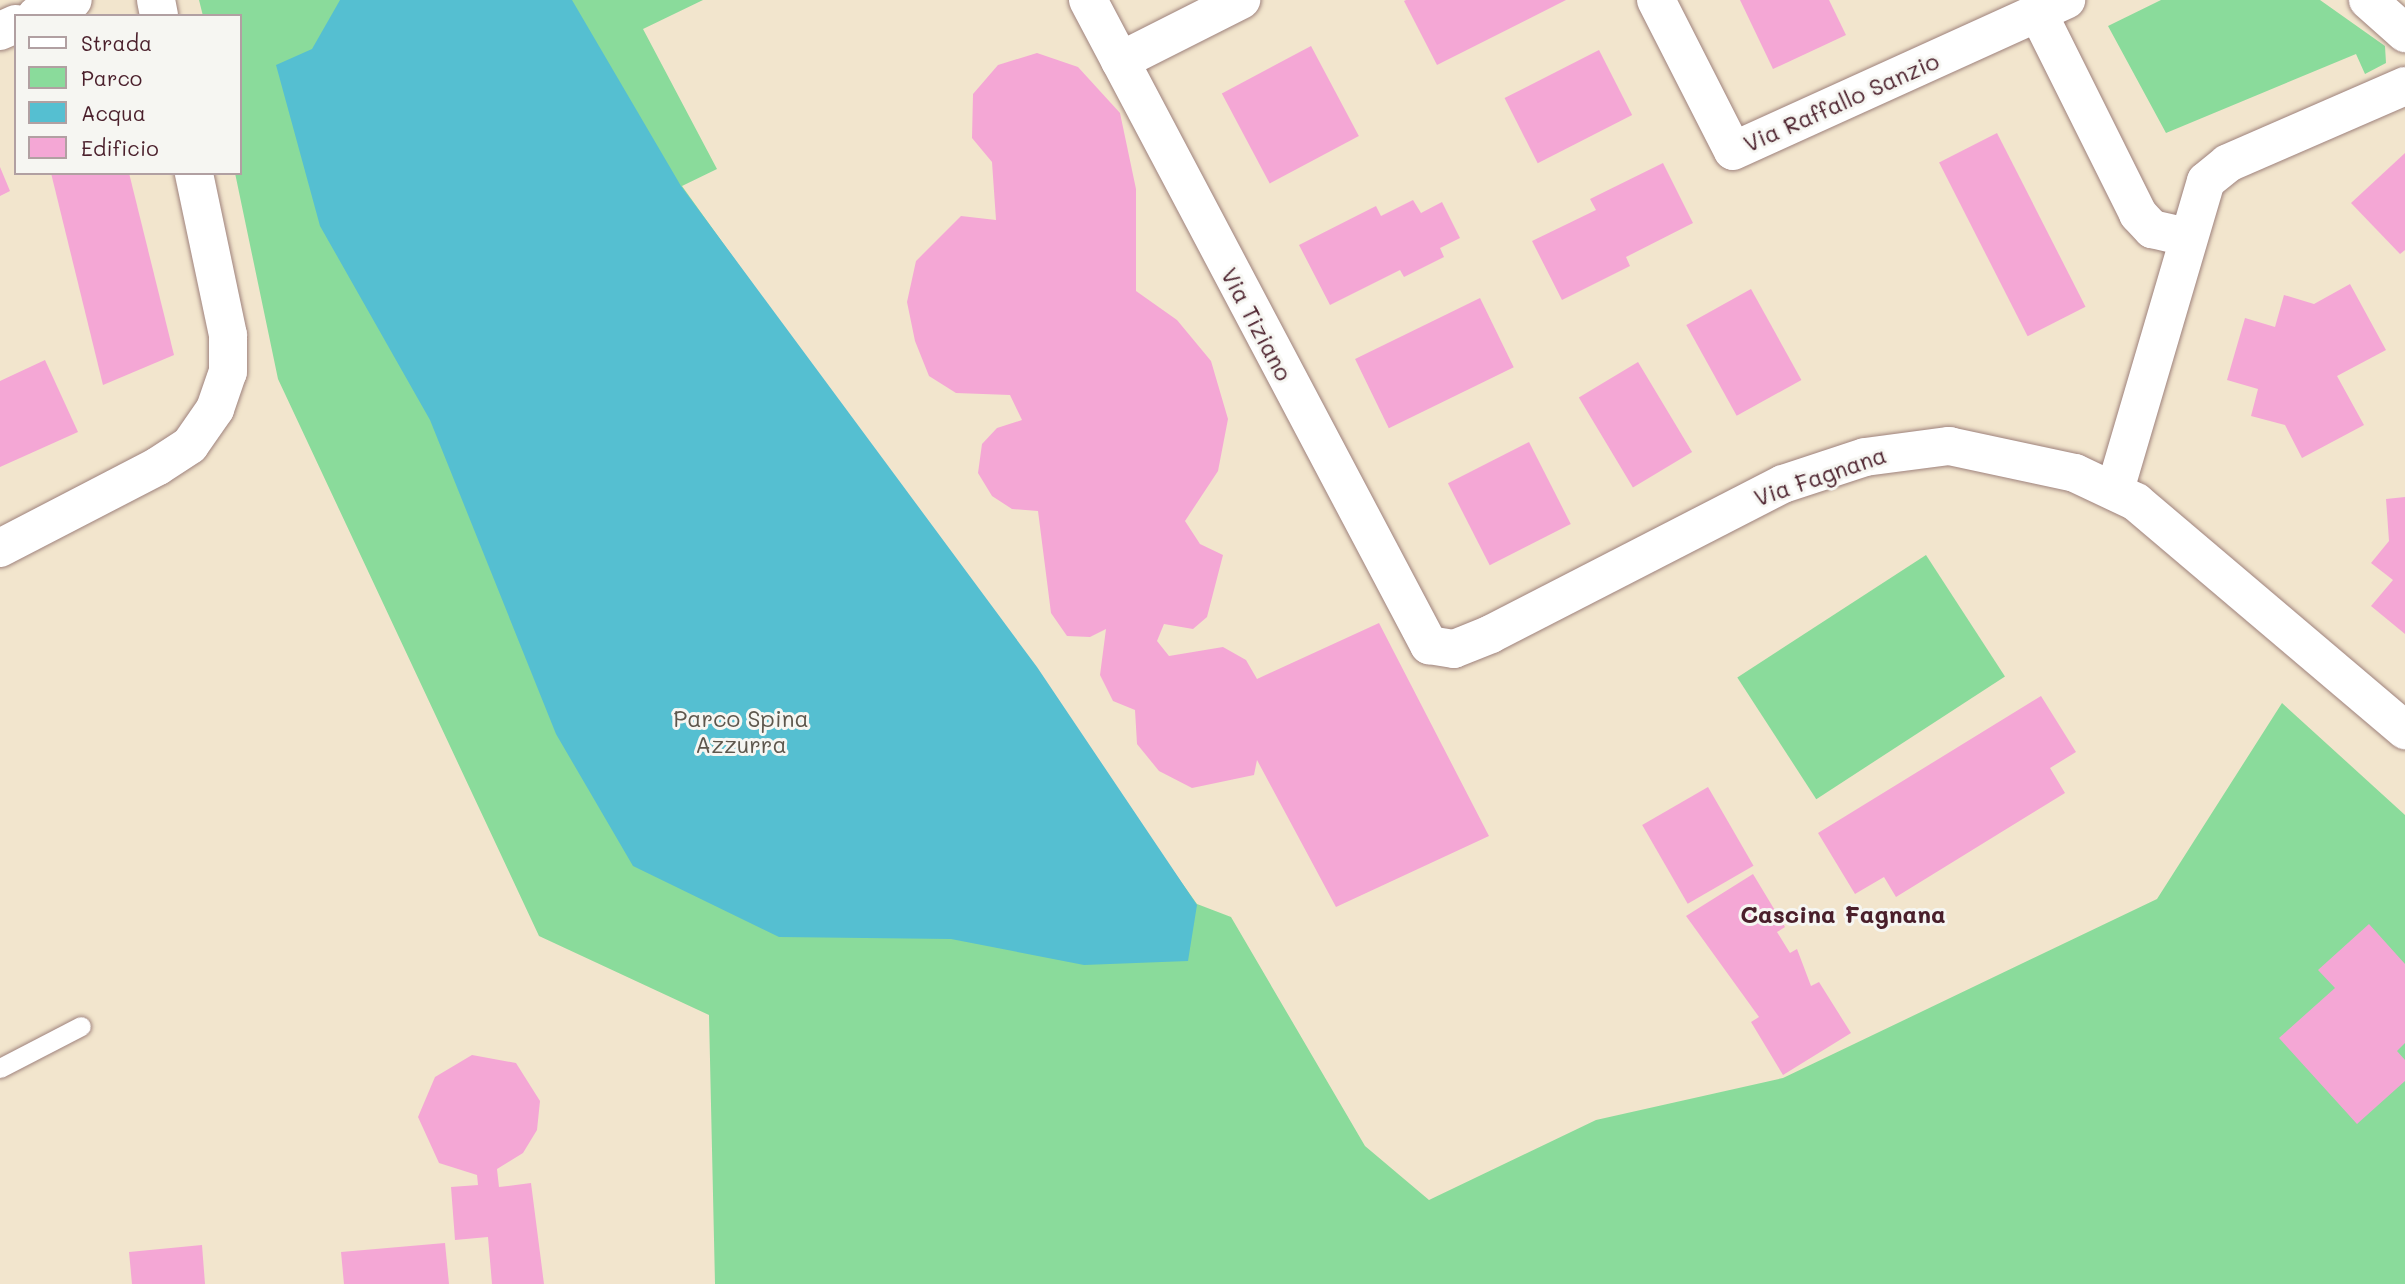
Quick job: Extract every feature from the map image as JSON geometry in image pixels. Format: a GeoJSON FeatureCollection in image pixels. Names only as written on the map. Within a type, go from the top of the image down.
{"type":"FeatureCollection","features":[{"type":"Feature","properties":{"kind":"street"},"geometry":{"type":"LineString","coordinates":[[41,14],[73,0]]}},
{"type":"Feature","properties":{"kind":"street","name":"Via Tiziano"},"geometry":{"type":"LineString","coordinates":[[1088,0],[1429,645]]}},
{"type":"Feature","properties":{"kind":"street"},"geometry":{"type":"LineString","coordinates":[[1120,61],[1241,0]]}},
{"type":"Feature","properties":{"kind":"street","name":"Via Raffallo Sanzio"},"geometry":{"type":"LineString","coordinates":[[1656,0],[1733,151],[2052,6]]}},
{"type":"Feature","properties":{"kind":"street"},"geometry":{"type":"LineString","coordinates":[[2368,0],[2405,33]]}},
{"type":"Feature","properties":{"kind":"street"},"geometry":{"type":"LineString","coordinates":[[2052,6],[2138,214],[2152,229],[2186,237]]}},
{"type":"Feature","properties":{"kind":"street"},"geometry":{"type":"LineString","coordinates":[[2115,490],[2186,237],[2207,181],[2228,163],[2405,86]]}},
{"type":"Feature","properties":{"kind":"street"},"geometry":{"type":"LineString","coordinates":[[0,548],[158,466],[190,445],[215,408],[228,372],[228,335],[194,175]]}},
{"type":"Feature","properties":{"kind":"street","name":"Via Fagnana"},"geometry":{"type":"LineString","coordinates":[[1429,645],[1454,649],[1491,634],[1733,507],[1865,457],[1959,447],[2023,458],[2115,490],[2159,518],[2405,730]]}},
{"type":"Feature","properties":{"kind":"lane"},"geometry":{"type":"LineString","coordinates":[[0,1068],[80,1026]]}},
{"type":"Feature","properties":{"kind":"green space","name":"Parco Spina Azzurra"},"geometry":{"type":"Polygon","coordinates":[[[199,0],[703,0],[643,29],[717,169],[682,186],[1197,904],[1231,917],[1365,1146],[1429,1200],[1596,1120],[1783,1078],[2157,899],[2282,703],[2405,815],[2405,1284],[715,1284],[709,1015],[539,936],[278,379],[235,175],[242,175],[242,14],[202,14],[199,0]]]}},
{"type":"Feature","properties":{"kind":"green space"},"geometry":{"type":"Polygon","coordinates":[[[2161,0],[2320,0],[2385,46],[2386,63],[2365,74],[2356,54],[2166,133],[2108,26],[2161,0]]]}},
{"type":"Feature","properties":{"kind":"green space"},"geometry":{"type":"Polygon","coordinates":[[[1926,555],[2005,677],[1816,799],[1737,678],[1926,555]]]}},
{"type":"Feature","properties":{"kind":"water"},"geometry":{"type":"Polygon","coordinates":[[[340,0],[572,0],[681,186],[1037,667],[1197,905],[1188,961],[1084,965],[951,939],[779,937],[633,866],[556,734],[430,420],[320,226],[276,65],[312,49],[340,0]]]}},
{"type":"Feature","properties":{"kind":"building"},"geometry":{"type":"Polygon","coordinates":[[[1406,0],[1566,0],[1437,65],[1404,1],[1406,0]]]}},
{"type":"Feature","properties":{"kind":"building"},"geometry":{"type":"Polygon","coordinates":[[[1740,0],[1829,0],[1846,35],[1773,69],[1740,0]]]}},
{"type":"Feature","properties":{"kind":"building"},"geometry":{"type":"Polygon","coordinates":[[[1311,46],[1359,136],[1270,183],[1222,93],[1311,46]]]}},
{"type":"Feature","properties":{"kind":"building"},"geometry":{"type":"Polygon","coordinates":[[[1599,50],[1632,115],[1538,163],[1505,98],[1599,50]]]}},
{"type":"Feature","properties":{"kind":"building"},"geometry":{"type":"Polygon","coordinates":[[[1037,53],[1078,67],[1120,113],[1136,189],[1136,291],[1177,320],[1211,361],[1228,419],[1218,471],[1185,521],[1200,544],[1223,555],[1207,617],[1193,629],[1164,624],[1157,641],[1169,656],[1223,647],[1246,660],[1257,679],[1379,623],[1489,836],[1336,907],[1257,760],[1254,775],[1192,788],[1159,771],[1137,744],[1135,710],[1113,701],[1100,675],[1106,629],[1090,637],[1067,636],[1051,613],[1038,511],[1012,509],[992,496],[978,473],[982,444],[997,428],[1022,420],[1010,395],[956,393],[929,376],[915,341],[907,302],[916,261],[961,216],[996,220],[992,162],[972,138],[973,94],[998,65],[1037,53]]]}},
{"type":"Feature","properties":{"kind":"building"},"geometry":{"type":"Polygon","coordinates":[[[1997,133],[2086,307],[2028,336],[1939,163],[1997,133]]]}},
{"type":"Feature","properties":{"kind":"building"},"geometry":{"type":"Polygon","coordinates":[[[2405,153],[2405,250],[2400,254],[2351,203],[2405,153]]]}},
{"type":"Feature","properties":{"kind":"building"},"geometry":{"type":"Polygon","coordinates":[[[1663,163],[1693,223],[1626,257],[1630,266],[1562,300],[1532,241],[1596,210],[1590,199],[1663,163]]]}},
{"type":"Feature","properties":{"kind":"building"},"geometry":{"type":"Polygon","coordinates":[[[0,167],[10,191],[0,196],[0,167]]]}},
{"type":"Feature","properties":{"kind":"building"},"geometry":{"type":"Polygon","coordinates":[[[51,175],[129,175],[174,355],[103,385],[51,175]]]}},
{"type":"Feature","properties":{"kind":"building"},"geometry":{"type":"Polygon","coordinates":[[[1413,200],[1421,213],[1442,202],[1460,238],[1440,248],[1444,257],[1404,277],[1400,270],[1330,305],[1299,245],[1376,206],[1381,216],[1413,200]]]}},
{"type":"Feature","properties":{"kind":"building"},"geometry":{"type":"Polygon","coordinates":[[[2350,284],[2386,350],[2337,376],[2364,425],[2302,458],[2285,425],[2251,416],[2258,389],[2227,380],[2245,318],[2275,327],[2284,295],[2314,304],[2350,284]]]}},
{"type":"Feature","properties":{"kind":"building"},"geometry":{"type":"Polygon","coordinates":[[[1751,289],[1801,380],[1737,416],[1686,325],[1751,289]]]}},
{"type":"Feature","properties":{"kind":"building"},"geometry":{"type":"Polygon","coordinates":[[[1480,298],[1514,367],[1389,428],[1355,359],[1480,298]]]}},
{"type":"Feature","properties":{"kind":"building"},"geometry":{"type":"Polygon","coordinates":[[[45,360],[78,432],[0,467],[0,381],[45,360]]]}},
{"type":"Feature","properties":{"kind":"building"},"geometry":{"type":"Polygon","coordinates":[[[1638,362],[1692,452],[1633,488],[1579,398],[1638,362]]]}},
{"type":"Feature","properties":{"kind":"building"},"geometry":{"type":"Polygon","coordinates":[[[1529,442],[1571,524],[1490,565],[1448,483],[1529,442]]]}},
{"type":"Feature","properties":{"kind":"building"},"geometry":{"type":"Polygon","coordinates":[[[2405,497],[2405,634],[2371,606],[2393,580],[2371,563],[2389,541],[2386,499],[2405,497]]]}},
{"type":"Feature","properties":{"kind":"building"},"geometry":{"type":"Polygon","coordinates":[[[2041,696],[2076,752],[2050,768],[2065,793],[1896,897],[1884,877],[1855,894],[1818,833],[2041,696]]]}},
{"type":"Feature","properties":{"kind":"building"},"geometry":{"type":"Polygon","coordinates":[[[1708,787],[1754,866],[1688,904],[1642,825],[1708,787]]]}},
{"type":"Feature","properties":{"kind":"building"},"geometry":{"type":"Polygon","coordinates":[[[1753,874],[1785,927],[1777,932],[1790,953],[1797,949],[1811,986],[1819,982],[1851,1033],[1783,1075],[1751,1022],[1759,1017],[1686,916],[1753,874]]]}},
{"type":"Feature","properties":{"kind":"building"},"geometry":{"type":"Polygon","coordinates":[[[2369,924],[2405,964],[2405,1043],[2397,1051],[2405,1060],[2405,1081],[2357,1124],[2279,1038],[2335,988],[2318,970],[2369,924]]]}},
{"type":"Feature","properties":{"kind":"building"},"geometry":{"type":"Polygon","coordinates":[[[472,1055],[516,1063],[540,1101],[537,1130],[523,1153],[497,1169],[499,1187],[531,1183],[544,1284],[492,1284],[488,1237],[455,1240],[451,1187],[478,1185],[477,1175],[439,1163],[418,1117],[435,1077],[472,1055]]]}},
{"type":"Feature","properties":{"kind":"building"},"geometry":{"type":"Polygon","coordinates":[[[445,1243],[449,1284],[344,1284],[341,1252],[445,1243]]]}},
{"type":"Feature","properties":{"kind":"building"},"geometry":{"type":"Polygon","coordinates":[[[202,1245],[205,1284],[132,1284],[129,1252],[202,1245]]]}},
{"type":"Feature","properties":{"kind":"district","name":"Cascina Fagnana"},"geometry":{"type":"Point","coordinates":[1843,914]}}]}
